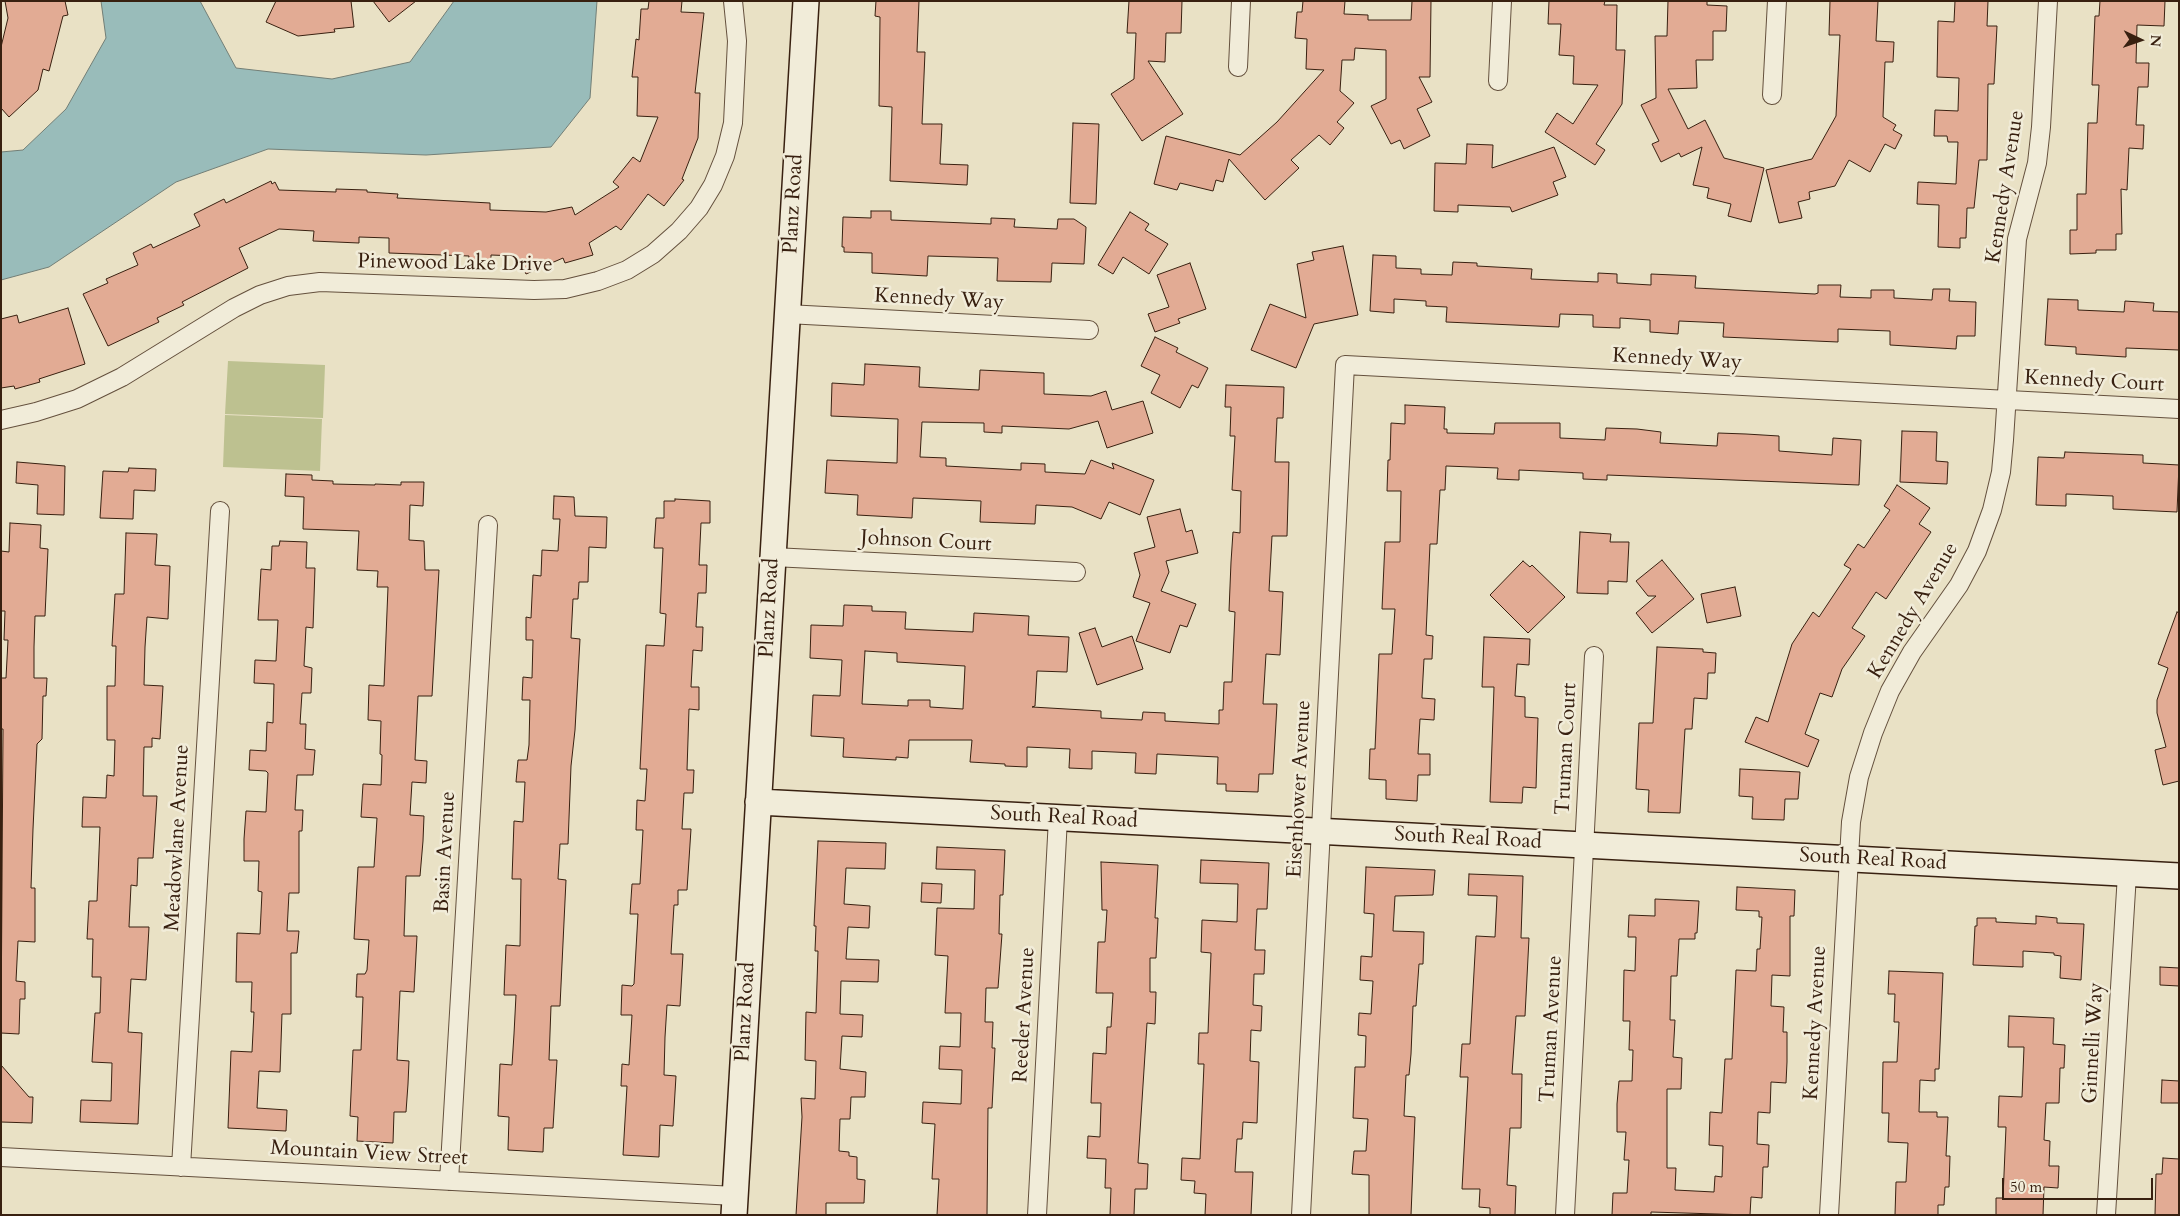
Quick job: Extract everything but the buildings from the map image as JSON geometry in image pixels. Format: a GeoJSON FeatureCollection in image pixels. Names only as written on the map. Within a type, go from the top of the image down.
{"type":"FeatureCollection","features":[{"type":"Feature","properties":{"kind":"street","name":"Pinewood Lake Drive"},"geometry":{"type":"LineString","coordinates":[[1,420],[36,412],[77,399],[122,377],[234,308],[260,295],[288,286],[320,282],[534,290],[565,289],[590,283],[626,270],[653,254],[679,232],[708,192],[725,156],[733,123],[737,40],[733,1]]}},
{"type":"Feature","properties":{"kind":"street","name":"Planz Road"},"geometry":{"type":"LineString","coordinates":[[734,1205],[806,1]]}},
{"type":"Feature","properties":{"kind":"street"},"geometry":{"type":"LineString","coordinates":[[1238,67],[1241,1]]}},
{"type":"Feature","properties":{"kind":"street"},"geometry":{"type":"LineString","coordinates":[[1498,81],[1502,1]]}},
{"type":"Feature","properties":{"kind":"street"},"geometry":{"type":"LineString","coordinates":[[1772,95],[1776,1]]}},
{"type":"Feature","properties":{"kind":"street","name":"Kennedy Avenue"},"geometry":{"type":"LineString","coordinates":[[1829,1215],[1850,822],[1859,777],[1873,733],[1890,691],[1912,652],[1959,585],[1977,551],[1992,510],[2001,472],[2017,239],[2037,163],[2041,127],[2048,1]]}},
{"type":"Feature","properties":{"kind":"street","name":"Kennedy Way"},"geometry":{"type":"LineString","coordinates":[[787,314],[1089,330]]}},
{"type":"Feature","properties":{"kind":"street","name":"Kennedy Way"},"geometry":{"type":"LineString","coordinates":[[1345,365],[2007,400]]}},
{"type":"Feature","properties":{"kind":"street","name":"Eisenhower Avenue"},"geometry":{"type":"LineString","coordinates":[[1301,1215],[1345,365]]}},
{"type":"Feature","properties":{"kind":"street","name":"Kennedy Court"},"geometry":{"type":"LineString","coordinates":[[2007,400],[2179,409]]}},
{"type":"Feature","properties":{"kind":"street","name":"Meadowlane Avenue"},"geometry":{"type":"LineString","coordinates":[[181,1167],[220,511]]}},
{"type":"Feature","properties":{"kind":"street","name":"Basin Avenue"},"geometry":{"type":"LineString","coordinates":[[449,1181],[488,525]]}},
{"type":"Feature","properties":{"kind":"street","name":"Johnson Court"},"geometry":{"type":"LineString","coordinates":[[773,556],[1076,572]]}},
{"type":"Feature","properties":{"kind":"street","name":"Truman Court"},"geometry":{"type":"LineString","coordinates":[[1584,845],[1594,656]]}},
{"type":"Feature","properties":{"kind":"street","name":"South Real Road"},"geometry":{"type":"LineString","coordinates":[[758,802],[2179,876]]}},
{"type":"Feature","properties":{"kind":"street","name":"Reeder Avenue"},"geometry":{"type":"LineString","coordinates":[[1037,1215],[1058,818]]}},
{"type":"Feature","properties":{"kind":"street","name":"Truman Avenue"},"geometry":{"type":"LineString","coordinates":[[1565,1215],[1584,845]]}},
{"type":"Feature","properties":{"kind":"street","name":"Ginnelli Way"},"geometry":{"type":"LineString","coordinates":[[2106,1215],[2127,874]]}},
{"type":"Feature","properties":{"kind":"street","name":"Mountain View Street"},"geometry":{"type":"LineString","coordinates":[[1,1157],[449,1181],[734,1205]]}},
{"type":"Feature","properties":{"kind":"green space"},"geometry":{"type":"Polygon","coordinates":[[[228,361],[325,365],[323,418],[225,414],[228,361]]]}},
{"type":"Feature","properties":{"kind":"green space"},"geometry":{"type":"Polygon","coordinates":[[[225,415],[322,419],[320,471],[223,467],[225,415]]]}},
{"type":"Feature","properties":{"kind":"water"},"geometry":{"type":"Polygon","coordinates":[[[101,1],[200,1],[236,68],[332,79],[410,62],[454,1],[597,1],[590,98],[551,147],[426,155],[268,149],[176,182],[49,267],[1,280],[1,152],[23,150],[66,109],[106,38],[101,1]]]}}]}
